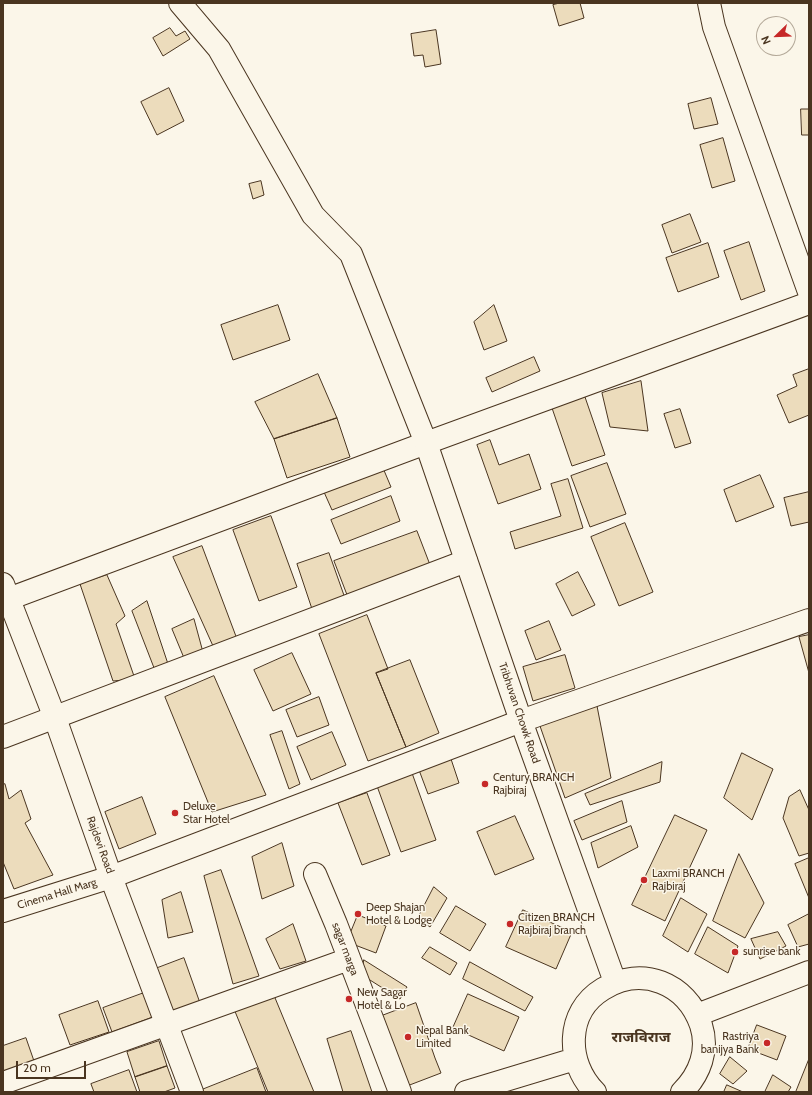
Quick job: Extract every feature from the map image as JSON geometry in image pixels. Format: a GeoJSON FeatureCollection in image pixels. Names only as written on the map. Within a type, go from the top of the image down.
{"type":"FeatureCollection","features":[{"type":"Feature","properties":{"kind":"street","name":"Tribhuvan Chowk Road"},"geometry":{"type":"LineString","coordinates":[[180,3],[219,48],[313,215],[350,254],[426,443],[521,721],[615,982]]}},
{"type":"Feature","properties":{"kind":"street"},"geometry":{"type":"LineString","coordinates":[[709,3],[714,27],[809,292]]}},
{"type":"Feature","properties":{"kind":"street"},"geometry":{"type":"LineString","coordinates":[[5,594],[426,443],[809,303]]}},
{"type":"Feature","properties":{"kind":"street"},"geometry":{"type":"LineString","coordinates":[[3,737],[466,561]]}},
{"type":"Feature","properties":{"kind":"street","name":"Rajdevi Road"},"geometry":{"type":"LineString","coordinates":[[5,594],[54,718],[111,877],[192,1092]]}},
{"type":"Feature","properties":{"kind":"street","name":"Cinema Hall Marg"},"geometry":{"type":"LineString","coordinates":[[3,911],[111,877],[521,721],[809,620]]}},
{"type":"Feature","properties":{"kind":"street","name":"sagar marga"},"geometry":{"type":"LineString","coordinates":[[315,874],[400,1092]]}},
{"type":"Feature","properties":{"kind":"street"},"geometry":{"type":"LineString","coordinates":[[3,1083],[349,959]]}},
{"type":"Feature","properties":{"kind":"street"},"geometry":{"type":"LineString","coordinates":[[697,1015],[809,972]]}},
{"type":"Feature","properties":{"kind":"street"},"geometry":{"type":"LineString","coordinates":[[595,1092],[582,1076],[575,1059],[573,1043],[575,1028],[581,1013],[590,1000],[615,982],[631,978],[647,979],[662,983],[676,990],[688,1001],[697,1015],[703,1032],[704,1050],[700,1067],[691,1083],[682,1092]]}},
{"type":"Feature","properties":{"kind":"street"},"geometry":{"type":"LineString","coordinates":[[466,1092],[575,1059]]}},
{"type":"Feature","properties":{"kind":"building"},"geometry":{"type":"Polygon","coordinates":[[[560,3],[580,3],[584,18],[559,26],[553,5],[560,3]]]}},
{"type":"Feature","properties":{"kind":"building"},"geometry":{"type":"Polygon","coordinates":[[[170,28],[176,36],[185,31],[190,39],[163,56],[153,38],[170,28]]]}},
{"type":"Feature","properties":{"kind":"building"},"geometry":{"type":"Polygon","coordinates":[[[436,30],[441,64],[425,67],[423,55],[414,56],[411,34],[436,30]]]}},
{"type":"Feature","properties":{"kind":"building"},"geometry":{"type":"Polygon","coordinates":[[[169,88],[184,121],[157,135],[141,102],[169,88]]]}},
{"type":"Feature","properties":{"kind":"building"},"geometry":{"type":"Polygon","coordinates":[[[711,98],[718,124],[694,129],[688,104],[711,98]]]}},
{"type":"Feature","properties":{"kind":"building"},"geometry":{"type":"Polygon","coordinates":[[[801,109],[809,109],[809,135],[802,135],[801,109]]]}},
{"type":"Feature","properties":{"kind":"building"},"geometry":{"type":"Polygon","coordinates":[[[723,138],[735,181],[712,188],[700,145],[723,138]]]}},
{"type":"Feature","properties":{"kind":"building"},"geometry":{"type":"Polygon","coordinates":[[[261,181],[264,195],[253,199],[249,184],[261,181]]]}},
{"type":"Feature","properties":{"kind":"building"},"geometry":{"type":"Polygon","coordinates":[[[690,214],[701,242],[672,253],[662,225],[690,214]]]}},
{"type":"Feature","properties":{"kind":"building"},"geometry":{"type":"Polygon","coordinates":[[[749,242],[765,291],[741,300],[724,251],[749,242]]]}},
{"type":"Feature","properties":{"kind":"building"},"geometry":{"type":"Polygon","coordinates":[[[708,243],[719,277],[678,292],[666,258],[708,243]]]}},
{"type":"Feature","properties":{"kind":"building"},"geometry":{"type":"Polygon","coordinates":[[[278,305],[290,340],[233,360],[221,325],[278,305]]]}},
{"type":"Feature","properties":{"kind":"building"},"geometry":{"type":"Polygon","coordinates":[[[494,305],[507,341],[484,350],[474,322],[494,305]]]}},
{"type":"Feature","properties":{"kind":"building"},"geometry":{"type":"Polygon","coordinates":[[[534,357],[540,371],[492,392],[486,378],[534,357]]]}},
{"type":"Feature","properties":{"kind":"building"},"geometry":{"type":"Polygon","coordinates":[[[809,369],[809,415],[789,423],[777,395],[797,386],[793,375],[809,369]]]}},
{"type":"Feature","properties":{"kind":"building"},"geometry":{"type":"Polygon","coordinates":[[[318,374],[337,418],[274,439],[255,402],[318,374]]]}},
{"type":"Feature","properties":{"kind":"building"},"geometry":{"type":"Polygon","coordinates":[[[641,381],[648,431],[610,427],[602,393],[641,381]]]}},
{"type":"Feature","properties":{"kind":"building"},"geometry":{"type":"Polygon","coordinates":[[[585,397],[605,455],[572,466],[552,408],[585,397]]]}},
{"type":"Feature","properties":{"kind":"building"},"geometry":{"type":"Polygon","coordinates":[[[680,409],[691,443],[675,448],[664,414],[680,409]]]}},
{"type":"Feature","properties":{"kind":"building"},"geometry":{"type":"Polygon","coordinates":[[[337,418],[350,457],[287,478],[274,439],[337,418]]]}},
{"type":"Feature","properties":{"kind":"building"},"geometry":{"type":"Polygon","coordinates":[[[490,440],[499,465],[529,454],[541,489],[498,504],[477,445],[490,440]]]}},
{"type":"Feature","properties":{"kind":"building"},"geometry":{"type":"Polygon","coordinates":[[[607,463],[626,514],[590,527],[571,476],[607,463]]]}},
{"type":"Feature","properties":{"kind":"building"},"geometry":{"type":"Polygon","coordinates":[[[383,468],[391,487],[332,510],[324,492],[383,468]]]}},
{"type":"Feature","properties":{"kind":"building"},"geometry":{"type":"Polygon","coordinates":[[[760,475],[774,507],[736,522],[724,490],[760,475]]]}},
{"type":"Feature","properties":{"kind":"building"},"geometry":{"type":"Polygon","coordinates":[[[568,479],[583,528],[515,549],[510,532],[561,516],[551,484],[568,479]]]}},
{"type":"Feature","properties":{"kind":"building"},"geometry":{"type":"Polygon","coordinates":[[[809,492],[809,522],[791,526],[784,498],[809,492]]]}},
{"type":"Feature","properties":{"kind":"building"},"geometry":{"type":"Polygon","coordinates":[[[391,496],[400,521],[341,544],[331,520],[391,496]]]}},
{"type":"Feature","properties":{"kind":"building"},"geometry":{"type":"Polygon","coordinates":[[[271,516],[297,587],[259,601],[233,530],[271,516]]]}},
{"type":"Feature","properties":{"kind":"building"},"geometry":{"type":"Polygon","coordinates":[[[625,523],[653,592],[619,606],[591,537],[625,523]]]}},
{"type":"Feature","properties":{"kind":"building"},"geometry":{"type":"Polygon","coordinates":[[[417,531],[432,570],[349,600],[334,561],[417,531]]]}},
{"type":"Feature","properties":{"kind":"building"},"geometry":{"type":"Polygon","coordinates":[[[202,546],[237,639],[213,646],[173,557],[202,546]]]}},
{"type":"Feature","properties":{"kind":"building"},"geometry":{"type":"Polygon","coordinates":[[[329,553],[346,601],[313,612],[297,564],[329,553]]]}},
{"type":"Feature","properties":{"kind":"building"},"geometry":{"type":"Polygon","coordinates":[[[578,572],[595,605],[572,616],[556,584],[578,572]]]}},
{"type":"Feature","properties":{"kind":"building"},"geometry":{"type":"Polygon","coordinates":[[[107,575],[125,616],[116,624],[135,679],[113,681],[80,584],[107,575]]]}},
{"type":"Feature","properties":{"kind":"building"},"geometry":{"type":"Polygon","coordinates":[[[147,601],[169,667],[156,673],[132,611],[147,601]]]}},
{"type":"Feature","properties":{"kind":"building"},"geometry":{"type":"Polygon","coordinates":[[[367,615],[388,669],[376,673],[406,747],[368,761],[319,634],[367,615]]]}},
{"type":"Feature","properties":{"kind":"building"},"geometry":{"type":"Polygon","coordinates":[[[194,619],[204,656],[184,658],[172,629],[194,619]]]}},
{"type":"Feature","properties":{"kind":"building"},"geometry":{"type":"Polygon","coordinates":[[[549,621],[561,650],[536,660],[525,631],[549,621]]]}},
{"type":"Feature","properties":{"kind":"building"},"geometry":{"type":"Polygon","coordinates":[[[809,635],[809,673],[799,637],[809,635]]]}},
{"type":"Feature","properties":{"kind":"building"},"geometry":{"type":"Polygon","coordinates":[[[292,653],[311,694],[273,711],[254,670],[292,653]]]}},
{"type":"Feature","properties":{"kind":"building"},"geometry":{"type":"Polygon","coordinates":[[[565,655],[575,688],[533,701],[523,667],[565,655]]]}},
{"type":"Feature","properties":{"kind":"building"},"geometry":{"type":"Polygon","coordinates":[[[410,660],[439,733],[406,747],[376,673],[410,660]]]}},
{"type":"Feature","properties":{"kind":"building"},"geometry":{"type":"Polygon","coordinates":[[[214,676],[266,795],[212,812],[165,697],[214,676]]]}},
{"type":"Feature","properties":{"kind":"building"},"geometry":{"type":"Polygon","coordinates":[[[319,697],[329,725],[297,737],[286,710],[319,697]]]}},
{"type":"Feature","properties":{"kind":"building"},"geometry":{"type":"Polygon","coordinates":[[[597,706],[611,778],[565,798],[540,726],[597,706]]]}},
{"type":"Feature","properties":{"kind":"building"},"geometry":{"type":"Polygon","coordinates":[[[282,731],[300,784],[289,789],[270,735],[282,731]]]}},
{"type":"Feature","properties":{"kind":"building"},"geometry":{"type":"Polygon","coordinates":[[[332,732],[346,765],[311,780],[297,747],[332,732]]]}},
{"type":"Feature","properties":{"kind":"building"},"geometry":{"type":"Polygon","coordinates":[[[742,753],[773,769],[752,820],[724,798],[742,753]]]}},
{"type":"Feature","properties":{"kind":"building"},"geometry":{"type":"Polygon","coordinates":[[[451,759],[459,783],[428,794],[419,770],[451,759]]]}},
{"type":"Feature","properties":{"kind":"building"},"geometry":{"type":"Polygon","coordinates":[[[662,762],[660,782],[590,805],[585,794],[662,762]]]}},
{"type":"Feature","properties":{"kind":"building"},"geometry":{"type":"Polygon","coordinates":[[[412,773],[436,840],[401,852],[377,786],[412,773]]]}},
{"type":"Feature","properties":{"kind":"building"},"geometry":{"type":"Polygon","coordinates":[[[5,784],[9,799],[21,790],[31,819],[25,823],[53,875],[14,889],[3,862],[3,785],[5,784]]]}},
{"type":"Feature","properties":{"kind":"building"},"geometry":{"type":"Polygon","coordinates":[[[800,790],[809,810],[809,853],[799,856],[783,818],[789,797],[800,790]]]}},
{"type":"Feature","properties":{"kind":"building"},"geometry":{"type":"Polygon","coordinates":[[[367,793],[390,855],[362,865],[338,803],[367,793]]]}},
{"type":"Feature","properties":{"kind":"building"},"geometry":{"type":"Polygon","coordinates":[[[142,797],[156,834],[119,849],[105,812],[142,797]]]}},
{"type":"Feature","properties":{"kind":"building"},"geometry":{"type":"Polygon","coordinates":[[[622,801],[627,822],[582,840],[574,821],[622,801]]]}},
{"type":"Feature","properties":{"kind":"building"},"geometry":{"type":"Polygon","coordinates":[[[675,815],[707,830],[665,921],[632,905],[675,815]]]}},
{"type":"Feature","properties":{"kind":"building"},"geometry":{"type":"Polygon","coordinates":[[[515,816],[534,859],[495,875],[477,832],[515,816]]]}},
{"type":"Feature","properties":{"kind":"building"},"geometry":{"type":"Polygon","coordinates":[[[631,826],[638,847],[598,868],[591,843],[631,826]]]}},
{"type":"Feature","properties":{"kind":"building"},"geometry":{"type":"Polygon","coordinates":[[[282,843],[294,886],[262,899],[252,857],[282,843]]]}},
{"type":"Feature","properties":{"kind":"building"},"geometry":{"type":"Polygon","coordinates":[[[739,854],[764,903],[745,938],[713,921],[739,854]]]}},
{"type":"Feature","properties":{"kind":"building"},"geometry":{"type":"Polygon","coordinates":[[[809,858],[809,898],[795,864],[809,858]]]}},
{"type":"Feature","properties":{"kind":"building"},"geometry":{"type":"Polygon","coordinates":[[[221,870],[259,976],[233,984],[204,876],[221,870]]]}},
{"type":"Feature","properties":{"kind":"building"},"geometry":{"type":"Polygon","coordinates":[[[434,887],[447,898],[430,927],[418,918],[434,887]]]}},
{"type":"Feature","properties":{"kind":"building"},"geometry":{"type":"Polygon","coordinates":[[[181,892],[193,932],[168,938],[162,900],[181,892]]]}},
{"type":"Feature","properties":{"kind":"building"},"geometry":{"type":"Polygon","coordinates":[[[681,898],[707,914],[688,952],[663,936],[681,898]]]}},
{"type":"Feature","properties":{"kind":"building"},"geometry":{"type":"Polygon","coordinates":[[[456,906],[486,924],[470,951],[440,933],[456,906]]]}},
{"type":"Feature","properties":{"kind":"building"},"geometry":{"type":"Polygon","coordinates":[[[523,910],[572,932],[556,969],[506,947],[523,910]]]}},
{"type":"Feature","properties":{"kind":"building"},"geometry":{"type":"Polygon","coordinates":[[[809,914],[809,944],[798,947],[788,925],[809,914]]]}},
{"type":"Feature","properties":{"kind":"building"},"geometry":{"type":"Polygon","coordinates":[[[358,915],[386,926],[376,953],[347,942],[358,915]]]}},
{"type":"Feature","properties":{"kind":"building"},"geometry":{"type":"Polygon","coordinates":[[[293,924],[306,961],[280,969],[266,939],[293,924]]]}},
{"type":"Feature","properties":{"kind":"building"},"geometry":{"type":"Polygon","coordinates":[[[708,927],[738,946],[728,973],[695,954],[708,927]]]}},
{"type":"Feature","properties":{"kind":"building"},"geometry":{"type":"Polygon","coordinates":[[[778,932],[786,946],[760,959],[751,939],[778,932]]]}},
{"type":"Feature","properties":{"kind":"building"},"geometry":{"type":"Polygon","coordinates":[[[430,947],[457,963],[450,975],[422,958],[430,947]]]}},
{"type":"Feature","properties":{"kind":"building"},"geometry":{"type":"Polygon","coordinates":[[[184,958],[200,1003],[171,1014],[155,969],[184,958]]]}},
{"type":"Feature","properties":{"kind":"building"},"geometry":{"type":"Polygon","coordinates":[[[364,960],[407,987],[400,999],[362,975],[364,960]]]}},
{"type":"Feature","properties":{"kind":"building"},"geometry":{"type":"Polygon","coordinates":[[[470,962],[533,997],[525,1011],[463,979],[470,962]]]}},
{"type":"Feature","properties":{"kind":"building"},"geometry":{"type":"Polygon","coordinates":[[[144,993],[153,1017],[112,1032],[103,1008],[144,993]]]}},
{"type":"Feature","properties":{"kind":"building"},"geometry":{"type":"Polygon","coordinates":[[[273,993],[314,1092],[268,1092],[234,1009],[273,993]]]}},
{"type":"Feature","properties":{"kind":"building"},"geometry":{"type":"Polygon","coordinates":[[[468,994],[519,1017],[504,1051],[453,1028],[468,994]]]}},
{"type":"Feature","properties":{"kind":"building"},"geometry":{"type":"Polygon","coordinates":[[[98,1001],[109,1032],[70,1045],[59,1015],[98,1001]]]}},
{"type":"Feature","properties":{"kind":"building","name":"Nepal Bank Limited"},"geometry":{"type":"Polygon","coordinates":[[[416,1003],[441,1073],[407,1086],[379,1017],[416,1003]]]}},
{"type":"Feature","properties":{"kind":"building","name":"Rastriya banijya Bank"},"geometry":{"type":"Polygon","coordinates":[[[757,1025],[786,1036],[777,1060],[748,1049],[757,1025]]]}},
{"type":"Feature","properties":{"kind":"building"},"geometry":{"type":"Polygon","coordinates":[[[351,1031],[372,1092],[343,1092],[327,1039],[351,1031]]]}},
{"type":"Feature","properties":{"kind":"building"},"geometry":{"type":"Polygon","coordinates":[[[26,1038],[34,1061],[3,1072],[3,1046],[26,1038]]]}},
{"type":"Feature","properties":{"kind":"building"},"geometry":{"type":"Polygon","coordinates":[[[159,1041],[167,1066],[135,1077],[127,1052],[159,1041]]]}},
{"type":"Feature","properties":{"kind":"building"},"geometry":{"type":"Polygon","coordinates":[[[730,1057],[747,1071],[733,1084],[720,1074],[730,1057]]]}},
{"type":"Feature","properties":{"kind":"building"},"geometry":{"type":"Polygon","coordinates":[[[809,1059],[809,1092],[796,1092],[809,1059]]]}},
{"type":"Feature","properties":{"kind":"building"},"geometry":{"type":"Polygon","coordinates":[[[167,1066],[175,1088],[164,1092],[140,1092],[135,1077],[167,1066]]]}},
{"type":"Feature","properties":{"kind":"building"},"geometry":{"type":"Polygon","coordinates":[[[257,1068],[266,1092],[199,1092],[199,1091],[257,1068]]]}},
{"type":"Feature","properties":{"kind":"building"},"geometry":{"type":"Polygon","coordinates":[[[129,1070],[137,1092],[94,1092],[91,1084],[129,1070]]]}},
{"type":"Feature","properties":{"kind":"building"},"geometry":{"type":"Polygon","coordinates":[[[773,1075],[791,1087],[788,1092],[765,1092],[773,1075]]]}},
{"type":"Feature","properties":{"kind":"building"},"geometry":{"type":"Polygon","coordinates":[[[727,1085],[743,1092],[724,1092],[727,1085]]]}},
{"type":"Feature","properties":{"kind":"place","name":"Century BRANCH Rajbiraj"},"geometry":{"type":"Point","coordinates":[485,784]}},
{"type":"Feature","properties":{"kind":"place","name":"Deluxe Star Hotel"},"geometry":{"type":"Point","coordinates":[175,813]}},
{"type":"Feature","properties":{"kind":"place","name":"Laxmi BRANCH Rajbiraj"},"geometry":{"type":"Point","coordinates":[644,880]}},
{"type":"Feature","properties":{"kind":"place","name":"Deep Shajan Hotel & Lodge"},"geometry":{"type":"Point","coordinates":[358,914]}},
{"type":"Feature","properties":{"kind":"place","name":"Citizen BRANCH Rajbiraj branch"},"geometry":{"type":"Point","coordinates":[510,924]}},
{"type":"Feature","properties":{"kind":"place","name":"sunrise bank"},"geometry":{"type":"Point","coordinates":[735,952]}},
{"type":"Feature","properties":{"kind":"place","name":"New Sagar Hotel & Lo"},"geometry":{"type":"Point","coordinates":[349,999]}},
{"type":"Feature","properties":{"kind":"place","name":"Nepal Bank Limited"},"geometry":{"type":"Point","coordinates":[408,1037]}},
{"type":"Feature","properties":{"kind":"place","name":"Rastriya banijya Bank"},"geometry":{"type":"Point","coordinates":[767,1043]}},
{"type":"Feature","properties":{"kind":"district","name":"राजविराज"},"geometry":{"type":"Point","coordinates":[641,1038]}}]}
